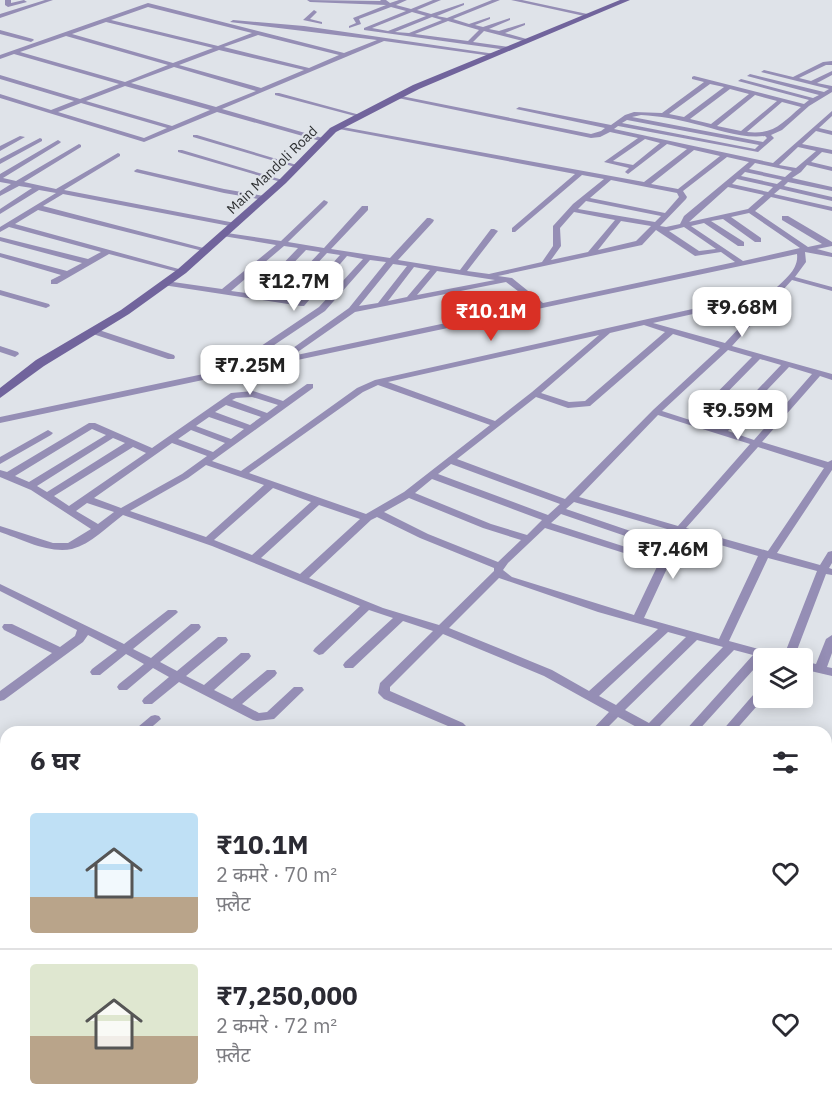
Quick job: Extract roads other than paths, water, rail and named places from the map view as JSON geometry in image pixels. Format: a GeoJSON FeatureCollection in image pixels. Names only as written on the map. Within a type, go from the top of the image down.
{"type":"FeatureCollection","features":[{"type":"Feature","properties":{"kind":"street"},"geometry":{"type":"LineString","coordinates":[[8,0],[9,5],[34,0]]}},
{"type":"Feature","properties":{"kind":"street"},"geometry":{"type":"LineString","coordinates":[[0,16],[50,0]]}},
{"type":"Feature","properties":{"kind":"street"},"geometry":{"type":"LineString","coordinates":[[134,0],[344,55]]}},
{"type":"Feature","properties":{"kind":"street"},"geometry":{"type":"LineString","coordinates":[[304,1],[386,3],[404,0]]}},
{"type":"Feature","properties":{"kind":"street"},"geometry":{"type":"LineString","coordinates":[[365,29],[438,0]]}},
{"type":"Feature","properties":{"kind":"street"},"geometry":{"type":"LineString","coordinates":[[485,0],[494,1]]}},
{"type":"Feature","properties":{"kind":"street"},"geometry":{"type":"LineString","coordinates":[[514,0],[589,15]]}},
{"type":"Feature","properties":{"kind":"street","name":"Main Mandoli Road"},"geometry":{"type":"LineString","coordinates":[[0,394],[40,363],[125,312],[182,271],[283,181],[339,127],[396,97],[622,0]]}},
{"type":"Feature","properties":{"kind":"street"},"geometry":{"type":"LineString","coordinates":[[409,35],[494,1]]}},
{"type":"Feature","properties":{"kind":"street"},"geometry":{"type":"LineString","coordinates":[[351,27],[359,23],[355,19],[386,3],[409,11],[527,40]]}},
{"type":"Feature","properties":{"kind":"street"},"geometry":{"type":"LineString","coordinates":[[388,32],[462,4]]}},
{"type":"Feature","properties":{"kind":"street"},"geometry":{"type":"LineString","coordinates":[[0,57],[148,5]]}},
{"type":"Feature","properties":{"kind":"street"},"geometry":{"type":"LineString","coordinates":[[314,12],[307,21],[507,48]]}},
{"type":"Feature","properties":{"kind":"street"},"geometry":{"type":"LineString","coordinates":[[470,25],[488,18]]}},
{"type":"Feature","properties":{"kind":"street"},"geometry":{"type":"LineString","coordinates":[[469,43],[483,29],[508,19]]}},
{"type":"Feature","properties":{"kind":"street"},"geometry":{"type":"LineString","coordinates":[[105,20],[309,70]]}},
{"type":"Feature","properties":{"kind":"street"},"geometry":{"type":"LineString","coordinates":[[207,20],[304,28],[492,54]]}},
{"type":"Feature","properties":{"kind":"street"},"geometry":{"type":"LineString","coordinates":[[499,33],[523,24]]}},
{"type":"Feature","properties":{"kind":"street"},"geometry":{"type":"LineString","coordinates":[[0,32],[31,40]]}},
{"type":"Feature","properties":{"kind":"street"},"geometry":{"type":"LineString","coordinates":[[51,112],[257,33]]}},
{"type":"Feature","properties":{"kind":"street"},"geometry":{"type":"LineString","coordinates":[[67,34],[260,90]]}},
{"type":"Feature","properties":{"kind":"street"},"geometry":{"type":"LineString","coordinates":[[0,96],[144,140],[383,39]]}},
{"type":"Feature","properties":{"kind":"street"},"geometry":{"type":"LineString","coordinates":[[13,52],[324,140]]}},
{"type":"Feature","properties":{"kind":"street"},"geometry":{"type":"LineString","coordinates":[[793,79],[831,59]]}},
{"type":"Feature","properties":{"kind":"street"},"geometry":{"type":"LineString","coordinates":[[764,72],[832,89]]}},
{"type":"Feature","properties":{"kind":"street"},"geometry":{"type":"LineString","coordinates":[[812,83],[832,73]]}},
{"type":"Feature","properties":{"kind":"street"},"geometry":{"type":"LineString","coordinates":[[750,76],[824,94]]}},
{"type":"Feature","properties":{"kind":"street"},"geometry":{"type":"LineString","coordinates":[[0,77],[173,128]]}},
{"type":"Feature","properties":{"kind":"street"},"geometry":{"type":"LineString","coordinates":[[694,78],[806,106]]}},
{"type":"Feature","properties":{"kind":"street"},"geometry":{"type":"LineString","coordinates":[[741,81],[815,100]]}},
{"type":"Feature","properties":{"kind":"street"},"geometry":{"type":"LineString","coordinates":[[662,116],[708,82]]}},
{"type":"Feature","properties":{"kind":"street"},"geometry":{"type":"LineString","coordinates":[[684,120],[728,87]]}},
{"type":"Feature","properties":{"kind":"street"},"geometry":{"type":"LineString","coordinates":[[396,97],[591,136],[600,135],[638,113],[684,120],[742,133],[766,134],[786,126],[806,106],[832,89]]}},
{"type":"Feature","properties":{"kind":"street"},"geometry":{"type":"LineString","coordinates":[[713,126],[754,93]]}},
{"type":"Feature","properties":{"kind":"street"},"geometry":{"type":"LineString","coordinates":[[277,94],[357,116]]}},
{"type":"Feature","properties":{"kind":"street"},"geometry":{"type":"LineString","coordinates":[[742,133],[781,100]]}},
{"type":"Feature","properties":{"kind":"street"},"geometry":{"type":"LineString","coordinates":[[519,108],[611,127],[756,151],[771,138],[766,134]]}},
{"type":"Feature","properties":{"kind":"street"},"geometry":{"type":"LineString","coordinates":[[774,166],[831,114]]}},
{"type":"Feature","properties":{"kind":"street"},"geometry":{"type":"LineString","coordinates":[[627,118],[763,144]]}},
{"type":"Feature","properties":{"kind":"street"},"geometry":{"type":"LineString","coordinates":[[822,121],[832,123]]}},
{"type":"Feature","properties":{"kind":"street"},"geometry":{"type":"LineString","coordinates":[[339,127],[646,184],[679,191],[683,197],[658,227],[639,243],[489,275]]}},
{"type":"Feature","properties":{"kind":"street"},"geometry":{"type":"LineString","coordinates":[[611,127],[724,156],[799,171]]}},
{"type":"Feature","properties":{"kind":"street"},"geometry":{"type":"LineString","coordinates":[[814,129],[832,133]]}},
{"type":"Feature","properties":{"kind":"street"},"geometry":{"type":"LineString","coordinates":[[195,136],[297,166]]}},
{"type":"Feature","properties":{"kind":"street"},"geometry":{"type":"LineString","coordinates":[[0,149],[22,137]]}},
{"type":"Feature","properties":{"kind":"street"},"geometry":{"type":"LineString","coordinates":[[633,167],[607,162],[644,137]]}},
{"type":"Feature","properties":{"kind":"street"},"geometry":{"type":"LineString","coordinates":[[0,162],[40,140]]}},
{"type":"Feature","properties":{"kind":"street"},"geometry":{"type":"LineString","coordinates":[[0,179],[57,142]]}},
{"type":"Feature","properties":{"kind":"street"},"geometry":{"type":"LineString","coordinates":[[618,179],[665,142]]}},
{"type":"Feature","properties":{"kind":"street"},"geometry":{"type":"LineString","coordinates":[[797,145],[832,152]]}},
{"type":"Feature","properties":{"kind":"street"},"geometry":{"type":"LineString","coordinates":[[0,194],[80,146]]}},
{"type":"Feature","properties":{"kind":"street"},"geometry":{"type":"LineString","coordinates":[[646,184],[692,148]]}},
{"type":"Feature","properties":{"kind":"street"},"geometry":{"type":"LineString","coordinates":[[573,210],[658,227],[750,211],[822,149]]}},
{"type":"Feature","properties":{"kind":"street"},"geometry":{"type":"LineString","coordinates":[[180,150],[283,181]]}},
{"type":"Feature","properties":{"kind":"street"},"geometry":{"type":"LineString","coordinates":[[0,230],[118,155]]}},
{"type":"Feature","properties":{"kind":"street"},"geometry":{"type":"LineString","coordinates":[[679,191],[724,156]]}},
{"type":"Feature","properties":{"kind":"street"},"geometry":{"type":"LineString","coordinates":[[684,224],[687,218],[753,162]]}},
{"type":"Feature","properties":{"kind":"street"},"geometry":{"type":"LineString","coordinates":[[806,163],[832,169]]}},
{"type":"Feature","properties":{"kind":"street"},"geometry":{"type":"LineString","coordinates":[[744,170],[832,189]]}},
{"type":"Feature","properties":{"kind":"street"},"geometry":{"type":"LineString","coordinates":[[137,171],[264,198]]}},
{"type":"Feature","properties":{"kind":"street"},"geometry":{"type":"LineString","coordinates":[[515,230],[581,172]]}},
{"type":"Feature","properties":{"kind":"street"},"geometry":{"type":"LineString","coordinates":[[546,262],[557,246],[556,228],[609,177]]}},
{"type":"Feature","properties":{"kind":"street"},"geometry":{"type":"LineString","coordinates":[[737,177],[832,199]]}},
{"type":"Feature","properties":{"kind":"street"},"geometry":{"type":"LineString","coordinates":[[0,179],[16,184],[235,225]]}},
{"type":"Feature","properties":{"kind":"street"},"geometry":{"type":"LineString","coordinates":[[728,185],[832,209]]}},
{"type":"Feature","properties":{"kind":"street"},"geometry":{"type":"LineString","coordinates":[[0,212],[38,187]]}},
{"type":"Feature","properties":{"kind":"street"},"geometry":{"type":"LineString","coordinates":[[584,199],[666,215]]}},
{"type":"Feature","properties":{"kind":"street"},"geometry":{"type":"LineString","coordinates":[[224,292],[282,244],[324,202]]}},
{"type":"Feature","properties":{"kind":"street"},"geometry":{"type":"LineString","coordinates":[[37,207],[207,250]]}},
{"type":"Feature","properties":{"kind":"street"},"geometry":{"type":"LineString","coordinates":[[278,301],[366,208]]}},
{"type":"Feature","properties":{"kind":"street"},"geometry":{"type":"LineString","coordinates":[[750,211],[804,249],[832,255]]}},
{"type":"Feature","properties":{"kind":"street"},"geometry":{"type":"LineString","coordinates":[[724,216],[758,240]]}},
{"type":"Feature","properties":{"kind":"street"},"geometry":{"type":"LineString","coordinates":[[590,254],[620,218]]}},
{"type":"Feature","properties":{"kind":"street"},"geometry":{"type":"LineString","coordinates":[[785,218],[830,244]]}},
{"type":"Feature","properties":{"kind":"street"},"geometry":{"type":"LineString","coordinates":[[277,362],[352,310],[391,261],[430,220]]}},
{"type":"Feature","properties":{"kind":"street"},"geometry":{"type":"LineString","coordinates":[[704,220],[741,244]]}},
{"type":"Feature","properties":{"kind":"street"},"geometry":{"type":"LineString","coordinates":[[684,224],[740,262]]}},
{"type":"Feature","properties":{"kind":"street"},"geometry":{"type":"LineString","coordinates":[[9,225],[182,271]]}},
{"type":"Feature","properties":{"kind":"street"},"geometry":{"type":"LineString","coordinates":[[658,227],[698,254],[722,250]]}},
{"type":"Feature","properties":{"kind":"street"},"geometry":{"type":"LineString","coordinates":[[462,272],[494,231]]}},
{"type":"Feature","properties":{"kind":"street"},"geometry":{"type":"LineString","coordinates":[[223,234],[489,275],[509,280],[541,305]]}},
{"type":"Feature","properties":{"kind":"street"},"geometry":{"type":"LineString","coordinates":[[0,239],[89,262]]}},
{"type":"Feature","properties":{"kind":"street"},"geometry":{"type":"LineString","coordinates":[[0,420],[830,244]]}},
{"type":"Feature","properties":{"kind":"street"},"geometry":{"type":"LineString","coordinates":[[256,297],[304,247]]}},
{"type":"Feature","properties":{"kind":"street"},"geometry":{"type":"LineString","coordinates":[[459,726],[387,696],[383,690],[386,682],[527,538],[726,347],[775,293],[792,278],[802,262],[804,249]]}},
{"type":"Feature","properties":{"kind":"street"},"geometry":{"type":"LineString","coordinates":[[54,282],[108,250]]}},
{"type":"Feature","properties":{"kind":"street"},"geometry":{"type":"LineString","coordinates":[[166,283],[303,303],[346,253]]}},
{"type":"Feature","properties":{"kind":"street"},"geometry":{"type":"LineString","coordinates":[[0,255],[68,274]]}},
{"type":"Feature","properties":{"kind":"street"},"geometry":{"type":"LineString","coordinates":[[225,374],[322,309],[369,257]]}},
{"type":"Feature","properties":{"kind":"street"},"geometry":{"type":"LineString","coordinates":[[381,304],[412,264]]}},
{"type":"Feature","properties":{"kind":"street"},"geometry":{"type":"LineString","coordinates":[[410,298],[435,267]]}},
{"type":"Feature","properties":{"kind":"street"},"geometry":{"type":"LineString","coordinates":[[792,278],[832,289]]}},
{"type":"Feature","properties":{"kind":"street"},"geometry":{"type":"LineString","coordinates":[[352,310],[509,280]]}},
{"type":"Feature","properties":{"kind":"street"},"geometry":{"type":"LineString","coordinates":[[0,292],[46,306]]}},
{"type":"Feature","properties":{"kind":"street"},"geometry":{"type":"LineString","coordinates":[[242,474],[360,390],[378,382],[775,293]]}},
{"type":"Feature","properties":{"kind":"street"},"geometry":{"type":"LineString","coordinates":[[645,323],[832,377]]}},
{"type":"Feature","properties":{"kind":"street"},"geometry":{"type":"LineString","coordinates":[[301,579],[372,516],[408,494],[431,476],[534,394],[608,330]]}},
{"type":"Feature","properties":{"kind":"street"},"geometry":{"type":"LineString","coordinates":[[93,331],[171,357]]}},
{"type":"Feature","properties":{"kind":"street"},"geometry":{"type":"LineString","coordinates":[[534,394],[568,405],[587,404],[671,331]]}},
{"type":"Feature","properties":{"kind":"street"},"geometry":{"type":"LineString","coordinates":[[0,349],[15,354]]}},
{"type":"Feature","properties":{"kind":"street"},"geometry":{"type":"LineString","coordinates":[[692,423],[758,356]]}},
{"type":"Feature","properties":{"kind":"street"},"geometry":{"type":"LineString","coordinates":[[721,433],[787,364]]}},
{"type":"Feature","properties":{"kind":"street"},"geometry":{"type":"LineString","coordinates":[[638,619],[680,529],[818,373]]}},
{"type":"Feature","properties":{"kind":"street"},"geometry":{"type":"LineString","coordinates":[[378,382],[496,424]]}},
{"type":"Feature","properties":{"kind":"street"},"geometry":{"type":"LineString","coordinates":[[0,529],[38,543],[62,547],[81,541],[121,512],[168,486],[310,386]]}},
{"type":"Feature","properties":{"kind":"street"},"geometry":{"type":"LineString","coordinates":[[69,511],[238,393],[248,393],[284,404]]}},
{"type":"Feature","properties":{"kind":"street"},"geometry":{"type":"LineString","coordinates":[[225,401],[267,416]]}},
{"type":"Feature","properties":{"kind":"street"},"geometry":{"type":"LineString","coordinates":[[655,726],[727,644],[768,555],[831,465],[656,412]]}},
{"type":"Feature","properties":{"kind":"street"},"geometry":{"type":"LineString","coordinates":[[208,413],[249,428]]}},
{"type":"Feature","properties":{"kind":"street"},"geometry":{"type":"LineString","coordinates":[[4,475],[92,425],[152,452]]}},
{"type":"Feature","properties":{"kind":"street"},"geometry":{"type":"LineString","coordinates":[[189,426],[231,442]]}},
{"type":"Feature","properties":{"kind":"street"},"geometry":{"type":"LineString","coordinates":[[0,460],[48,433]]}},
{"type":"Feature","properties":{"kind":"street"},"geometry":{"type":"LineString","coordinates":[[30,486],[113,434]]}},
{"type":"Feature","properties":{"kind":"street"},"geometry":{"type":"LineString","coordinates":[[170,439],[242,474],[317,501],[372,516],[424,536],[499,569],[530,586],[753,652]]}},
{"type":"Feature","properties":{"kind":"street"},"geometry":{"type":"LineString","coordinates":[[47,496],[132,443]]}},
{"type":"Feature","properties":{"kind":"street"},"geometry":{"type":"LineString","coordinates":[[450,460],[566,503],[644,539]]}},
{"type":"Feature","properties":{"kind":"street"},"geometry":{"type":"LineString","coordinates":[[4,475],[30,486],[99,529]]}},
{"type":"Feature","properties":{"kind":"street"},"geometry":{"type":"LineString","coordinates":[[431,476],[546,522],[631,552]]}},
{"type":"Feature","properties":{"kind":"street"},"geometry":{"type":"LineString","coordinates":[[207,541],[272,484]]}},
{"type":"Feature","properties":{"kind":"street"},"geometry":{"type":"LineString","coordinates":[[408,494],[487,526],[527,538]]}},
{"type":"Feature","properties":{"kind":"street"},"geometry":{"type":"LineString","coordinates":[[86,499],[207,541],[367,606],[440,629],[548,673],[642,726]]}},
{"type":"Feature","properties":{"kind":"street"},"geometry":{"type":"LineString","coordinates":[[253,560],[317,501]]}},
{"type":"Feature","properties":{"kind":"street"},"geometry":{"type":"LineString","coordinates":[[566,503],[680,529],[828,571]]}},
{"type":"Feature","properties":{"kind":"street"},"geometry":{"type":"LineString","coordinates":[[793,648],[828,571],[832,554]]}},
{"type":"Feature","properties":{"kind":"street"},"geometry":{"type":"LineString","coordinates":[[0,587],[257,717],[266,718],[298,690]]}},
{"type":"Feature","properties":{"kind":"street"},"geometry":{"type":"LineString","coordinates":[[319,651],[367,606]]}},
{"type":"Feature","properties":{"kind":"street"},"geometry":{"type":"LineString","coordinates":[[96,672],[172,612]]}},
{"type":"Feature","properties":{"kind":"street"},"geometry":{"type":"LineString","coordinates":[[349,665],[400,616]]}},
{"type":"Feature","properties":{"kind":"street"},"geometry":{"type":"LineString","coordinates":[[8,627],[60,652]]}},
{"type":"Feature","properties":{"kind":"street"},"geometry":{"type":"LineString","coordinates":[[123,687],[195,627]]}},
{"type":"Feature","properties":{"kind":"street"},"geometry":{"type":"LineString","coordinates":[[591,696],[667,627]]}},
{"type":"Feature","properties":{"kind":"street"},"geometry":{"type":"LineString","coordinates":[[0,697],[79,639],[83,634],[83,628]]}},
{"type":"Feature","properties":{"kind":"street"},"geometry":{"type":"LineString","coordinates":[[602,726],[695,635]]}},
{"type":"Feature","properties":{"kind":"street"},"geometry":{"type":"LineString","coordinates":[[826,671],[832,639]]}},
{"type":"Feature","properties":{"kind":"street"},"geometry":{"type":"LineString","coordinates":[[148,701],[179,678],[222,640]]}},
{"type":"Feature","properties":{"kind":"street"},"geometry":{"type":"LineString","coordinates":[[205,691],[245,656]]}},
{"type":"Feature","properties":{"kind":"street"},"geometry":{"type":"LineString","coordinates":[[695,726],[753,663]]}},
{"type":"Feature","properties":{"kind":"street"},"geometry":{"type":"LineString","coordinates":[[233,705],[271,673]]}},
{"type":"Feature","properties":{"kind":"street"},"geometry":{"type":"LineString","coordinates":[[732,726],[753,702]]}},
{"type":"Feature","properties":{"kind":"street"},"geometry":{"type":"LineString","coordinates":[[146,726],[155,719]]}}]}
